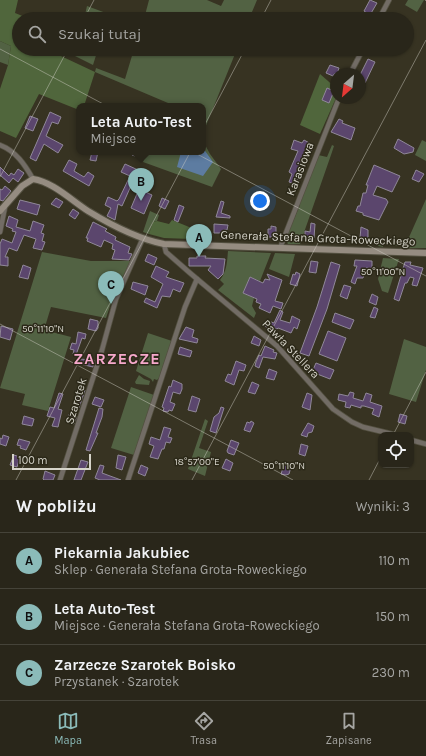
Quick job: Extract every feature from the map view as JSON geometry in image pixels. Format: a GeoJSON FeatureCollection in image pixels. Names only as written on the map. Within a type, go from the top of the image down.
{"type":"FeatureCollection","features":[{"type":"Feature","properties":{"kind":"street"},"geometry":{"type":"LineString","coordinates":[[383,12],[389,0]]}},
{"type":"Feature","properties":{"kind":"street"},"geometry":{"type":"LineString","coordinates":[[353,68],[359,56]]}},
{"type":"Feature","properties":{"kind":"street","name":"Karasiowa"},"geometry":{"type":"LineString","coordinates":[[280,248],[337,104]]}},
{"type":"Feature","properties":{"kind":"street"},"geometry":{"type":"LineString","coordinates":[[0,146],[8,148],[15,154],[33,179],[22,186],[3,209],[0,232]]}},
{"type":"Feature","properties":{"kind":"street","name":"Generała Stefana Grota-Roweckiego"},"geometry":{"type":"LineString","coordinates":[[33,179],[48,184],[105,221],[143,238],[164,244],[426,253]]}},
{"type":"Feature","properties":{"kind":"street","name":"Szarotek"},"geometry":{"type":"LineString","coordinates":[[60,480],[102,350],[116,299],[143,238]]}},
{"type":"Feature","properties":{"kind":"street","name":"Pawła Stellera"},"geometry":{"type":"LineString","coordinates":[[164,244],[166,252],[197,279],[266,334],[328,404],[341,415],[363,427],[384,432]]}},
{"type":"Feature","properties":{"kind":"street"},"geometry":{"type":"LineString","coordinates":[[128,480],[186,307],[197,279]]}},
{"type":"Feature","properties":{"kind":"street"},"geometry":{"type":"LineString","coordinates":[[414,441],[426,444]]}},
{"type":"Feature","properties":{"kind":"green space"},"geometry":{"type":"Polygon","coordinates":[[[0,0],[18,0],[15,12],[12,12],[12,56],[61,56],[95,72],[85,103],[76,103],[76,109],[39,94],[16,138],[0,131],[0,89],[8,65],[11,46],[0,41],[0,0]]]}},
{"type":"Feature","properties":{"kind":"green space"},"geometry":{"type":"Polygon","coordinates":[[[149,0],[207,0],[221,6],[224,0],[257,0],[252,12],[146,12],[149,0]]]}},
{"type":"Feature","properties":{"kind":"green space"},"geometry":{"type":"Polygon","coordinates":[[[408,0],[424,0],[417,12],[405,5],[408,0]]]}},
{"type":"Feature","properties":{"kind":"green space"},"geometry":{"type":"Polygon","coordinates":[[[87,6],[103,12],[86,12],[87,6]]]}},
{"type":"Feature","properties":{"kind":"green space"},"geometry":{"type":"Polygon","coordinates":[[[0,41],[11,46],[8,65],[0,62],[0,41]]]}},
{"type":"Feature","properties":{"kind":"green space"},"geometry":{"type":"Polygon","coordinates":[[[75,56],[96,56],[93,65],[75,56]]]}},
{"type":"Feature","properties":{"kind":"green space"},"geometry":{"type":"Polygon","coordinates":[[[132,56],[234,56],[206,126],[206,103],[168,103],[95,72],[96,68],[125,79],[132,56]]]}},
{"type":"Feature","properties":{"kind":"green space"},"geometry":{"type":"Polygon","coordinates":[[[320,74],[330,83],[330,104],[333,104],[320,134],[300,125],[320,74]]]}},
{"type":"Feature","properties":{"kind":"green space"},"geometry":{"type":"Polygon","coordinates":[[[422,140],[426,142],[426,161],[415,155],[422,140]]]}},
{"type":"Feature","properties":{"kind":"green space"},"geometry":{"type":"Polygon","coordinates":[[[332,145],[334,146],[300,244],[288,244],[285,240],[300,205],[299,202],[318,155],[327,157],[332,145]]]}},
{"type":"Feature","properties":{"kind":"green space"},"geometry":{"type":"Polygon","coordinates":[[[206,147],[221,169],[212,187],[143,162],[146,155],[206,155],[206,147]]]}},
{"type":"Feature","properties":{"kind":"green space"},"geometry":{"type":"Polygon","coordinates":[[[426,199],[426,248],[407,248],[406,246],[383,245],[383,247],[378,246],[377,243],[406,244],[426,199]]]}},
{"type":"Feature","properties":{"kind":"green space"},"geometry":{"type":"Polygon","coordinates":[[[150,211],[159,215],[157,221],[153,222],[149,234],[143,232],[150,211]]]}},
{"type":"Feature","properties":{"kind":"green space"},"geometry":{"type":"Polygon","coordinates":[[[172,220],[194,229],[191,239],[164,238],[149,234],[153,222],[157,221],[169,224],[172,220]]]}},
{"type":"Feature","properties":{"kind":"green space"},"geometry":{"type":"Polygon","coordinates":[[[228,251],[271,253],[260,281],[250,277],[243,293],[254,298],[252,306],[256,313],[254,318],[218,290],[224,284],[220,280],[227,263],[228,251]]]}},
{"type":"Feature","properties":{"kind":"green space"},"geometry":{"type":"Polygon","coordinates":[[[42,252],[91,261],[131,261],[106,318],[51,307],[44,330],[71,337],[48,411],[22,405],[25,394],[0,388],[42,252]]]}},
{"type":"Feature","properties":{"kind":"green space"},"geometry":{"type":"Polygon","coordinates":[[[275,253],[295,254],[289,277],[269,269],[275,253]]]}},
{"type":"Feature","properties":{"kind":"green space"},"geometry":{"type":"Polygon","coordinates":[[[383,258],[399,259],[388,293],[382,291],[378,279],[383,258]]]}},
{"type":"Feature","properties":{"kind":"green space"},"geometry":{"type":"Polygon","coordinates":[[[148,333],[172,341],[160,377],[157,380],[154,379],[153,382],[151,379],[136,371],[148,333]]]}},
{"type":"Feature","properties":{"kind":"green space"},"geometry":{"type":"Polygon","coordinates":[[[404,339],[426,347],[426,370],[416,402],[389,394],[404,339]]]}},
{"type":"Feature","properties":{"kind":"green space"},"geometry":{"type":"Polygon","coordinates":[[[139,375],[150,381],[149,385],[136,384],[135,382],[139,375]]]}},
{"type":"Feature","properties":{"kind":"green space"},"geometry":{"type":"Polygon","coordinates":[[[131,387],[154,395],[134,455],[111,448],[131,387]]]}},
{"type":"Feature","properties":{"kind":"green space"},"geometry":{"type":"Polygon","coordinates":[[[205,419],[208,421],[199,448],[211,452],[205,476],[188,469],[205,419]]]}},
{"type":"Feature","properties":{"kind":"water"},"geometry":{"type":"Polygon","coordinates":[[[206,152],[213,162],[203,176],[177,167],[180,155],[206,155],[206,152]]]}},
{"type":"Feature","properties":{"kind":"building"},"geometry":{"type":"Polygon","coordinates":[[[370,0],[377,3],[372,12],[364,11],[370,0]]]}},
{"type":"Feature","properties":{"kind":"building"},"geometry":{"type":"Polygon","coordinates":[[[368,59],[375,62],[366,81],[366,68],[364,68],[368,59]]]}},
{"type":"Feature","properties":{"kind":"building"},"geometry":{"type":"Polygon","coordinates":[[[330,65],[339,68],[330,68],[330,75],[326,73],[330,65]]]}},
{"type":"Feature","properties":{"kind":"building"},"geometry":{"type":"Polygon","coordinates":[[[327,88],[330,89],[329,103],[322,100],[327,88]]]}},
{"type":"Feature","properties":{"kind":"building"},"geometry":{"type":"Polygon","coordinates":[[[50,112],[61,117],[58,124],[52,122],[46,136],[63,145],[58,153],[44,144],[36,161],[30,158],[50,112]]]}},
{"type":"Feature","properties":{"kind":"building"},"geometry":{"type":"Polygon","coordinates":[[[30,116],[38,119],[33,131],[25,128],[30,116]]]}},
{"type":"Feature","properties":{"kind":"building"},"geometry":{"type":"Polygon","coordinates":[[[339,119],[343,121],[342,123],[355,128],[351,140],[331,132],[339,119]]]}},
{"type":"Feature","properties":{"kind":"building"},"geometry":{"type":"Polygon","coordinates":[[[398,139],[414,148],[413,152],[404,154],[394,148],[398,139]]]}},
{"type":"Feature","properties":{"kind":"building"},"geometry":{"type":"Polygon","coordinates":[[[294,140],[302,143],[304,140],[313,145],[311,151],[308,150],[304,157],[296,179],[299,180],[297,185],[289,182],[292,174],[289,172],[298,151],[291,149],[294,140]]]}},
{"type":"Feature","properties":{"kind":"building"},"geometry":{"type":"Polygon","coordinates":[[[91,155],[97,155],[96,161],[90,160],[91,155]]]}},
{"type":"Feature","properties":{"kind":"building"},"geometry":{"type":"Polygon","coordinates":[[[132,155],[145,155],[143,159],[132,155]]]}},
{"type":"Feature","properties":{"kind":"building"},"geometry":{"type":"Polygon","coordinates":[[[69,160],[77,164],[74,171],[84,177],[88,172],[94,176],[89,186],[63,171],[69,160]]]}},
{"type":"Feature","properties":{"kind":"building"},"geometry":{"type":"Polygon","coordinates":[[[125,164],[138,170],[122,206],[118,204],[115,220],[107,216],[111,208],[105,205],[108,197],[117,201],[119,199],[130,176],[121,172],[125,164]]]}},
{"type":"Feature","properties":{"kind":"building"},"geometry":{"type":"Polygon","coordinates":[[[374,165],[400,176],[392,192],[377,186],[373,195],[386,199],[388,202],[379,220],[356,211],[358,206],[360,206],[363,193],[366,193],[368,185],[366,185],[374,165]]]}},
{"type":"Feature","properties":{"kind":"building"},"geometry":{"type":"Polygon","coordinates":[[[0,167],[9,176],[11,173],[14,175],[18,169],[24,173],[18,182],[13,178],[9,183],[0,175],[0,167]]]}},
{"type":"Feature","properties":{"kind":"building"},"geometry":{"type":"Polygon","coordinates":[[[416,170],[424,174],[419,182],[412,179],[416,170]]]}},
{"type":"Feature","properties":{"kind":"building"},"geometry":{"type":"Polygon","coordinates":[[[5,186],[11,191],[3,201],[0,200],[0,189],[2,190],[5,186]]]}},
{"type":"Feature","properties":{"kind":"building"},"geometry":{"type":"Polygon","coordinates":[[[139,189],[152,195],[144,214],[131,208],[139,189]]]}},
{"type":"Feature","properties":{"kind":"building"},"geometry":{"type":"Polygon","coordinates":[[[56,198],[63,202],[59,208],[51,204],[56,198]]]}},
{"type":"Feature","properties":{"kind":"building"},"geometry":{"type":"Polygon","coordinates":[[[162,198],[169,201],[165,209],[159,206],[162,198]]]}},
{"type":"Feature","properties":{"kind":"building"},"geometry":{"type":"Polygon","coordinates":[[[20,200],[40,205],[37,215],[17,209],[20,200]]]}},
{"type":"Feature","properties":{"kind":"building"},"geometry":{"type":"Polygon","coordinates":[[[221,201],[224,202],[221,213],[230,216],[230,218],[216,217],[221,201]]]}},
{"type":"Feature","properties":{"kind":"building"},"geometry":{"type":"Polygon","coordinates":[[[179,205],[184,207],[178,222],[174,220],[179,205]]]}},
{"type":"Feature","properties":{"kind":"building"},"geometry":{"type":"Polygon","coordinates":[[[73,209],[79,213],[75,219],[69,215],[73,209]]]}},
{"type":"Feature","properties":{"kind":"building"},"geometry":{"type":"Polygon","coordinates":[[[9,216],[18,220],[16,227],[30,231],[33,221],[44,225],[41,233],[44,234],[42,241],[45,242],[42,250],[33,248],[36,239],[24,235],[17,251],[9,248],[5,257],[8,257],[8,266],[0,265],[0,244],[2,239],[12,243],[16,232],[12,231],[13,229],[6,226],[9,216]]]}},
{"type":"Feature","properties":{"kind":"building"},"geometry":{"type":"Polygon","coordinates":[[[93,222],[107,229],[105,231],[116,237],[115,240],[130,247],[128,253],[132,254],[129,260],[112,259],[115,250],[112,249],[113,244],[104,240],[101,247],[87,241],[88,238],[86,238],[93,222]]]}},
{"type":"Feature","properties":{"kind":"building"},"geometry":{"type":"Polygon","coordinates":[[[311,223],[315,224],[314,238],[305,238],[305,231],[310,232],[311,223]]]}},
{"type":"Feature","properties":{"kind":"building"},"geometry":{"type":"Polygon","coordinates":[[[214,224],[228,225],[227,230],[224,230],[224,233],[214,233],[214,224]]]}},
{"type":"Feature","properties":{"kind":"building"},"geometry":{"type":"Polygon","coordinates":[[[271,226],[276,227],[276,237],[268,237],[268,229],[271,229],[271,226]]]}},
{"type":"Feature","properties":{"kind":"building"},"geometry":{"type":"Polygon","coordinates":[[[361,227],[368,230],[368,238],[360,238],[361,227]]]}},
{"type":"Feature","properties":{"kind":"building"},"geometry":{"type":"Polygon","coordinates":[[[148,254],[157,258],[154,265],[145,261],[148,254]]]}},
{"type":"Feature","properties":{"kind":"building"},"geometry":{"type":"Polygon","coordinates":[[[197,256],[225,259],[223,274],[218,279],[208,270],[211,266],[189,266],[189,258],[197,258],[197,256]]]}},
{"type":"Feature","properties":{"kind":"building"},"geometry":{"type":"Polygon","coordinates":[[[355,260],[372,261],[372,269],[366,268],[363,278],[357,278],[355,284],[351,282],[357,266],[354,266],[355,260]]]}},
{"type":"Feature","properties":{"kind":"building"},"geometry":{"type":"Polygon","coordinates":[[[311,261],[318,262],[316,273],[309,272],[311,261]]]}},
{"type":"Feature","properties":{"kind":"building"},"geometry":{"type":"Polygon","coordinates":[[[331,262],[340,265],[327,309],[309,356],[300,353],[317,307],[331,262]]]}},
{"type":"Feature","properties":{"kind":"building"},"geometry":{"type":"Polygon","coordinates":[[[405,262],[411,262],[410,265],[423,268],[417,286],[412,285],[414,278],[410,277],[407,283],[405,283],[399,301],[394,299],[405,262]]]}},
{"type":"Feature","properties":{"kind":"building"},"geometry":{"type":"Polygon","coordinates":[[[23,265],[31,268],[28,279],[19,277],[23,265]]]}},
{"type":"Feature","properties":{"kind":"building"},"geometry":{"type":"Polygon","coordinates":[[[156,266],[169,272],[166,277],[184,283],[180,292],[173,289],[170,297],[162,296],[157,308],[144,302],[146,298],[155,302],[163,284],[151,277],[156,266]]]}},
{"type":"Feature","properties":{"kind":"building"},"geometry":{"type":"Polygon","coordinates":[[[296,272],[300,274],[297,286],[290,284],[293,274],[295,275],[296,272]]]}},
{"type":"Feature","properties":{"kind":"building"},"geometry":{"type":"Polygon","coordinates":[[[267,274],[282,280],[275,301],[283,303],[281,309],[273,306],[270,313],[259,308],[261,304],[256,302],[257,299],[243,293],[250,277],[263,283],[265,279],[270,280],[267,274]]]}},
{"type":"Feature","properties":{"kind":"building"},"geometry":{"type":"Polygon","coordinates":[[[133,282],[148,286],[145,295],[131,289],[133,282]]]}},
{"type":"Feature","properties":{"kind":"building"},"geometry":{"type":"Polygon","coordinates":[[[344,285],[351,287],[347,299],[340,296],[344,285]]]}},
{"type":"Feature","properties":{"kind":"building"},"geometry":{"type":"Polygon","coordinates":[[[372,294],[378,297],[376,305],[369,302],[372,294]]]}},
{"type":"Feature","properties":{"kind":"building"},"geometry":{"type":"Polygon","coordinates":[[[374,307],[378,309],[375,318],[370,317],[374,307]]]}},
{"type":"Feature","properties":{"kind":"building"},"geometry":{"type":"Polygon","coordinates":[[[280,310],[283,312],[280,320],[290,323],[292,316],[300,320],[297,329],[294,327],[291,333],[278,328],[270,327],[269,329],[264,325],[266,320],[274,323],[280,310]]]}},
{"type":"Feature","properties":{"kind":"building"},"geometry":{"type":"Polygon","coordinates":[[[335,313],[354,320],[350,329],[332,322],[335,313]]]}},
{"type":"Feature","properties":{"kind":"building"},"geometry":{"type":"Polygon","coordinates":[[[90,319],[98,321],[98,328],[96,331],[88,329],[90,319]]]}},
{"type":"Feature","properties":{"kind":"building"},"geometry":{"type":"Polygon","coordinates":[[[1,326],[13,329],[10,340],[0,337],[1,326]]]}},
{"type":"Feature","properties":{"kind":"building"},"geometry":{"type":"Polygon","coordinates":[[[186,327],[194,330],[192,337],[198,339],[197,343],[179,339],[186,327]]]}},
{"type":"Feature","properties":{"kind":"building"},"geometry":{"type":"Polygon","coordinates":[[[328,331],[346,338],[337,361],[319,354],[328,331]]]}},
{"type":"Feature","properties":{"kind":"building"},"geometry":{"type":"Polygon","coordinates":[[[78,332],[86,334],[85,339],[82,338],[76,355],[73,354],[74,350],[70,349],[72,343],[76,344],[78,332]]]}},
{"type":"Feature","properties":{"kind":"building"},"geometry":{"type":"Polygon","coordinates":[[[254,336],[261,340],[259,346],[251,343],[254,336]]]}},
{"type":"Feature","properties":{"kind":"building"},"geometry":{"type":"Polygon","coordinates":[[[265,346],[277,353],[275,359],[263,357],[259,368],[255,366],[256,362],[259,355],[261,356],[265,346]]]}},
{"type":"Feature","properties":{"kind":"building"},"geometry":{"type":"Polygon","coordinates":[[[180,347],[192,351],[190,357],[178,354],[180,347]]]}},
{"type":"Feature","properties":{"kind":"building"},"geometry":{"type":"Polygon","coordinates":[[[78,359],[94,360],[93,367],[76,363],[78,359]]]}},
{"type":"Feature","properties":{"kind":"building"},"geometry":{"type":"Polygon","coordinates":[[[236,361],[246,365],[244,371],[239,370],[234,385],[225,381],[228,374],[231,375],[236,361]]]}},
{"type":"Feature","properties":{"kind":"building"},"geometry":{"type":"Polygon","coordinates":[[[316,363],[334,370],[330,379],[312,372],[316,363]]]}},
{"type":"Feature","properties":{"kind":"building"},"geometry":{"type":"Polygon","coordinates":[[[269,369],[277,372],[274,380],[266,378],[269,369]]]}},
{"type":"Feature","properties":{"kind":"building"},"geometry":{"type":"Polygon","coordinates":[[[173,380],[182,384],[182,389],[180,394],[173,392],[170,402],[175,404],[172,411],[163,411],[164,408],[162,407],[169,386],[171,387],[173,380]]]}},
{"type":"Feature","properties":{"kind":"building"},"geometry":{"type":"Polygon","coordinates":[[[252,382],[259,385],[255,394],[248,392],[252,382]]]}},
{"type":"Feature","properties":{"kind":"building"},"geometry":{"type":"Polygon","coordinates":[[[78,389],[85,390],[79,408],[73,406],[78,389]]]}},
{"type":"Feature","properties":{"kind":"building"},"geometry":{"type":"Polygon","coordinates":[[[350,392],[354,393],[353,398],[363,401],[366,393],[372,395],[370,402],[382,406],[379,417],[372,414],[374,409],[364,406],[361,406],[361,408],[351,405],[350,408],[345,407],[346,402],[338,400],[339,394],[348,396],[350,392]]]}},
{"type":"Feature","properties":{"kind":"building"},"geometry":{"type":"Polygon","coordinates":[[[59,393],[63,394],[58,409],[62,410],[58,427],[52,426],[55,418],[47,416],[50,407],[54,408],[59,393]]]}},
{"type":"Feature","properties":{"kind":"building"},"geometry":{"type":"Polygon","coordinates":[[[307,393],[312,395],[310,410],[302,407],[307,393]]]}},
{"type":"Feature","properties":{"kind":"building"},"geometry":{"type":"Polygon","coordinates":[[[192,396],[200,399],[196,412],[188,410],[192,396]]]}},
{"type":"Feature","properties":{"kind":"building"},"geometry":{"type":"Polygon","coordinates":[[[95,397],[104,400],[101,407],[92,404],[95,397]]]}},
{"type":"Feature","properties":{"kind":"building"},"geometry":{"type":"Polygon","coordinates":[[[221,407],[224,408],[216,433],[210,431],[214,417],[219,413],[221,407]]]}},
{"type":"Feature","properties":{"kind":"building"},"geometry":{"type":"Polygon","coordinates":[[[99,408],[103,409],[102,417],[96,433],[98,433],[90,451],[86,450],[99,408]]]}},
{"type":"Feature","properties":{"kind":"building"},"geometry":{"type":"Polygon","coordinates":[[[69,414],[77,416],[74,424],[67,422],[69,414]]]}},
{"type":"Feature","properties":{"kind":"building"},"geometry":{"type":"Polygon","coordinates":[[[400,414],[407,416],[405,424],[398,422],[400,414]]]}},
{"type":"Feature","properties":{"kind":"building"},"geometry":{"type":"Polygon","coordinates":[[[24,416],[34,419],[32,426],[22,424],[24,416]]]}},
{"type":"Feature","properties":{"kind":"building"},"geometry":{"type":"Polygon","coordinates":[[[251,421],[254,423],[250,432],[244,430],[247,422],[250,423],[251,421]]]}},
{"type":"Feature","properties":{"kind":"building"},"geometry":{"type":"Polygon","coordinates":[[[308,423],[314,426],[312,432],[308,433],[307,437],[301,435],[308,423]]]}},
{"type":"Feature","properties":{"kind":"building"},"geometry":{"type":"Polygon","coordinates":[[[164,427],[171,429],[168,437],[172,438],[170,443],[166,442],[158,459],[150,457],[154,446],[149,444],[151,437],[160,440],[164,427]]]}},
{"type":"Feature","properties":{"kind":"building"},"geometry":{"type":"Polygon","coordinates":[[[3,435],[9,437],[6,446],[0,444],[0,438],[2,439],[3,435]]]}},
{"type":"Feature","properties":{"kind":"building"},"geometry":{"type":"Polygon","coordinates":[[[19,439],[30,442],[26,450],[17,445],[19,439]]]}},
{"type":"Feature","properties":{"kind":"building"},"geometry":{"type":"Polygon","coordinates":[[[231,440],[239,443],[234,455],[228,453],[227,451],[231,440]]]}},
{"type":"Feature","properties":{"kind":"building"},"geometry":{"type":"Polygon","coordinates":[[[301,444],[308,446],[305,456],[299,454],[301,444]]]}},
{"type":"Feature","properties":{"kind":"building"},"geometry":{"type":"Polygon","coordinates":[[[14,455],[20,457],[17,467],[10,465],[14,455]]]}},
{"type":"Feature","properties":{"kind":"building"},"geometry":{"type":"Polygon","coordinates":[[[118,455],[126,457],[122,470],[116,468],[118,455]]]}},
{"type":"Feature","properties":{"kind":"building"},"geometry":{"type":"Polygon","coordinates":[[[226,459],[233,463],[230,471],[222,468],[226,459]]]}},
{"type":"Feature","properties":{"kind":"building"},"geometry":{"type":"Polygon","coordinates":[[[81,460],[88,462],[81,480],[74,480],[81,460]]]}},
{"type":"Feature","properties":{"kind":"building"},"geometry":{"type":"Polygon","coordinates":[[[100,465],[104,466],[102,473],[121,480],[100,480],[95,478],[100,465]]]}},
{"type":"Feature","properties":{"kind":"building"},"geometry":{"type":"Polygon","coordinates":[[[141,465],[148,468],[145,476],[138,473],[141,465]]]}},
{"type":"Feature","properties":{"kind":"building"},"geometry":{"type":"Polygon","coordinates":[[[284,465],[291,467],[289,474],[281,474],[284,465]]]}},
{"type":"Feature","properties":{"kind":"building"},"geometry":{"type":"Polygon","coordinates":[[[45,471],[55,475],[53,480],[43,479],[45,471]]]}},
{"type":"Feature","properties":{"kind":"place","name":"Leta Auto-Test"},"geometry":{"type":"Point","coordinates":[141,201]}},
{"type":"Feature","properties":{"kind":"place","name":"Piekarnia Jakubiec"},"geometry":{"type":"Point","coordinates":[199,257]}},
{"type":"Feature","properties":{"kind":"place","name":"Zarzecze Szarotek Boisko"},"geometry":{"type":"Point","coordinates":[111,304]}},
{"type":"Feature","properties":{"kind":"district","name":"ZARZECZE"},"geometry":{"type":"Point","coordinates":[117,358]}}]}
